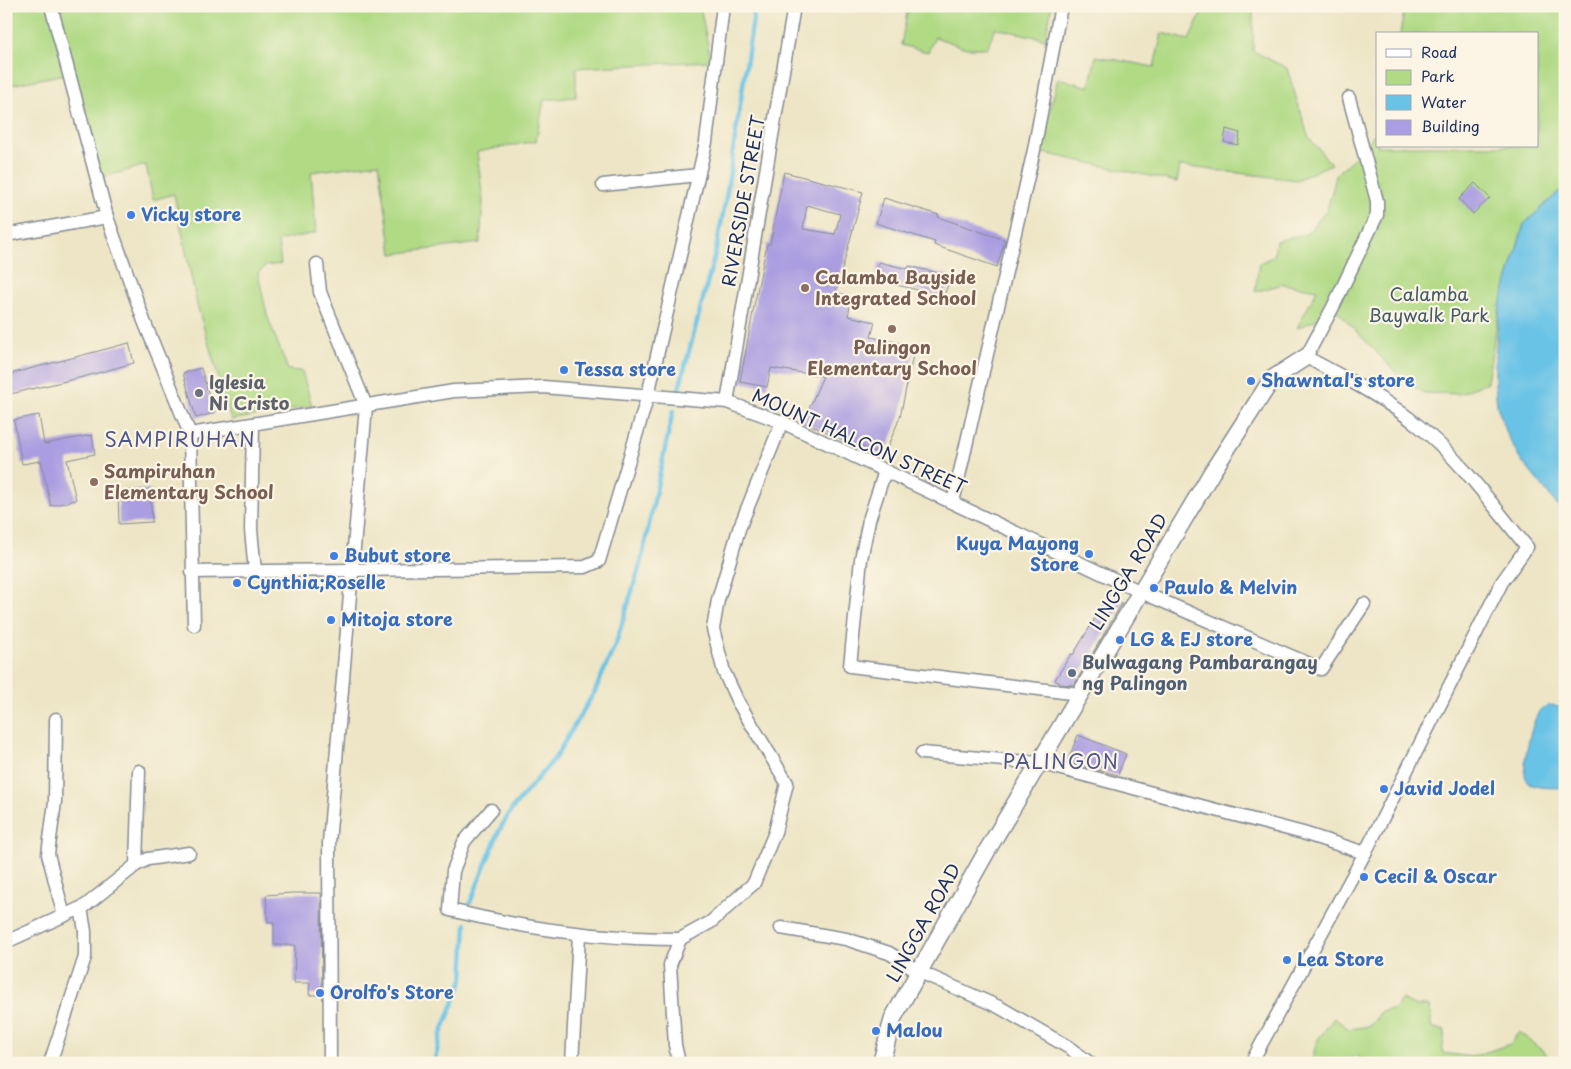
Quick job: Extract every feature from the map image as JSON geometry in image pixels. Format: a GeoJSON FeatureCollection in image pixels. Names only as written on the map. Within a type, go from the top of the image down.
{"type":"FeatureCollection","features":[{"type":"Feature","properties":{"kind":"street"},"geometry":{"type":"LineString","coordinates":[[51,6],[107,217],[144,322],[190,434],[194,625]]}},
{"type":"Feature","properties":{"kind":"street"},"geometry":{"type":"LineString","coordinates":[[192,572],[585,566],[599,561],[648,395],[706,142],[723,6]]}},
{"type":"Feature","properties":{"kind":"street","name":"RIVERSIDE STREET"},"geometry":{"type":"LineString","coordinates":[[727,402],[794,6]]}},
{"type":"Feature","properties":{"kind":"street"},"geometry":{"type":"LineString","coordinates":[[953,502],[1034,150],[1061,6]]}},
{"type":"Feature","properties":{"kind":"street"},"geometry":{"type":"LineString","coordinates":[[1251,1063],[1365,853],[1502,582],[1527,547],[1458,464],[1420,427],[1371,392],[1306,356],[1335,303],[1377,215],[1377,201],[1349,98]]}},
{"type":"Feature","properties":{"kind":"street"},"geometry":{"type":"LineString","coordinates":[[603,185],[698,175]]}},
{"type":"Feature","properties":{"kind":"street"},"geometry":{"type":"LineString","coordinates":[[6,235],[107,217]]}},
{"type":"Feature","properties":{"kind":"street"},"geometry":{"type":"LineString","coordinates":[[317,264],[320,292],[366,406],[329,843],[330,1063]]}},
{"type":"Feature","properties":{"kind":"street","name":"LINGGA ROAD"},"geometry":{"type":"LineString","coordinates":[[881,1063],[894,1018],[988,849],[1078,694],[1212,472],[1272,380],[1306,356]]}},
{"type":"Feature","properties":{"kind":"street","name":"MOUNT HALCON STREET"},"geometry":{"type":"LineString","coordinates":[[190,434],[454,391],[543,387],[727,402],[782,422],[1141,592],[1321,669],[1364,604]]}},
{"type":"Feature","properties":{"kind":"street"},"geometry":{"type":"LineString","coordinates":[[491,810],[464,842],[453,871],[450,910],[495,921],[580,935],[623,939],[680,939],[711,922],[754,883],[782,807],[787,783],[731,687],[724,672],[714,629],[718,600],[739,529],[782,422]]}},
{"type":"Feature","properties":{"kind":"street"},"geometry":{"type":"LineString","coordinates":[[254,424],[251,530],[255,571]]}},
{"type":"Feature","properties":{"kind":"street"},"geometry":{"type":"LineString","coordinates":[[885,471],[869,520],[861,559],[850,666],[1078,694]]}},
{"type":"Feature","properties":{"kind":"street"},"geometry":{"type":"LineString","coordinates":[[56,719],[54,802],[48,854],[64,916]]}},
{"type":"Feature","properties":{"kind":"street"},"geometry":{"type":"LineString","coordinates":[[922,753],[1039,763],[1303,833],[1365,853]]}},
{"type":"Feature","properties":{"kind":"street"},"geometry":{"type":"LineString","coordinates":[[136,865],[139,771]]}},
{"type":"Feature","properties":{"kind":"street"},"geometry":{"type":"LineString","coordinates":[[6,942],[81,908],[136,865],[148,859],[189,853]]}},
{"type":"Feature","properties":{"kind":"street"},"geometry":{"type":"LineString","coordinates":[[50,1063],[85,956],[85,931],[81,908]]}},
{"type":"Feature","properties":{"kind":"street"},"geometry":{"type":"LineString","coordinates":[[782,928],[858,943],[889,953],[920,972],[999,1007],[1068,1047],[1090,1063]]}},
{"type":"Feature","properties":{"kind":"street"},"geometry":{"type":"LineString","coordinates":[[572,1063],[580,935]]}},
{"type":"Feature","properties":{"kind":"street"},"geometry":{"type":"LineString","coordinates":[[679,1063],[675,1045],[670,965],[680,939]]}},
{"type":"Feature","properties":{"kind":"green space"},"geometry":{"type":"Polygon","coordinates":[[[6,6],[700,6],[711,61],[576,68],[576,97],[544,100],[536,141],[477,152],[483,201],[480,243],[392,254],[379,163],[311,172],[316,233],[281,240],[278,243],[281,264],[266,266],[258,273],[267,315],[288,370],[302,371],[312,406],[231,420],[197,305],[174,194],[153,200],[146,165],[101,178],[75,72],[6,86],[6,6]]]}},
{"type":"Feature","properties":{"kind":"green space"},"geometry":{"type":"Polygon","coordinates":[[[893,6],[1052,6],[1045,39],[995,28],[987,48],[966,48],[935,37],[928,52],[901,45],[907,13],[893,6]]]}},
{"type":"Feature","properties":{"kind":"green space"},"geometry":{"type":"Polygon","coordinates":[[[1205,6],[1253,6],[1253,51],[1287,68],[1308,136],[1331,164],[1297,180],[1180,166],[1177,182],[1039,152],[1058,78],[1089,87],[1096,56],[1154,67],[1162,33],[1189,40],[1205,6]]]}},
{"type":"Feature","properties":{"kind":"green space","name":"Calamba Baywalk Park"},"geometry":{"type":"Polygon","coordinates":[[[1405,6],[1565,8],[1565,186],[1524,224],[1500,306],[1487,382],[1459,394],[1424,393],[1402,379],[1337,311],[1297,328],[1317,290],[1283,284],[1255,292],[1259,263],[1274,256],[1276,241],[1307,234],[1327,210],[1337,173],[1365,148],[1376,131],[1376,148],[1538,148],[1538,32],[1400,32],[1405,6]]]}},
{"type":"Feature","properties":{"kind":"green space"},"geometry":{"type":"Polygon","coordinates":[[[1402,999],[1414,1006],[1428,1006],[1431,1013],[1431,1027],[1445,1031],[1442,1053],[1472,1057],[1510,1044],[1519,1032],[1545,1053],[1552,1063],[1371,1063],[1353,1055],[1348,1063],[1311,1063],[1317,1041],[1334,1018],[1349,1029],[1370,1026],[1381,1012],[1394,1009],[1402,999]]]}},
{"type":"Feature","properties":{"kind":"water"},"geometry":{"type":"Polygon","coordinates":[[[1565,186],[1565,515],[1521,460],[1509,439],[1497,406],[1495,356],[1500,306],[1524,224],[1565,186]]]}},
{"type":"Feature","properties":{"kind":"water"},"geometry":{"type":"Polygon","coordinates":[[[1552,705],[1565,709],[1565,788],[1534,786],[1527,781],[1525,775],[1528,744],[1534,722],[1541,709],[1552,705]]]}},
{"type":"Feature","properties":{"kind":"building"},"geometry":{"type":"Polygon","coordinates":[[[1226,129],[1240,133],[1238,145],[1224,142],[1226,129]]]}},
{"type":"Feature","properties":{"kind":"building","name":"Calamba Bayside Integrated School"},"geometry":{"type":"Polygon","coordinates":[[[784,172],[863,192],[836,292],[852,297],[848,316],[875,322],[871,337],[915,346],[900,417],[884,456],[803,422],[823,376],[771,368],[767,387],[740,382],[767,244],[770,244],[784,172]],[[807,205],[803,229],[835,234],[840,214],[807,205]]]}},
{"type":"Feature","properties":{"kind":"building"},"geometry":{"type":"Polygon","coordinates":[[[1475,183],[1490,198],[1473,214],[1459,199],[1475,183]]]}},
{"type":"Feature","properties":{"kind":"building"},"geometry":{"type":"Polygon","coordinates":[[[884,198],[939,215],[938,217],[1005,240],[997,267],[934,245],[935,242],[876,223],[884,198]]]}},
{"type":"Feature","properties":{"kind":"building"},"geometry":{"type":"Polygon","coordinates":[[[879,262],[908,269],[909,266],[951,276],[944,296],[875,280],[879,262]]]}},
{"type":"Feature","properties":{"kind":"building"},"geometry":{"type":"Polygon","coordinates":[[[129,343],[134,363],[6,395],[6,378],[11,377],[10,374],[129,343]]]}},
{"type":"Feature","properties":{"kind":"building","name":"Iglesia Ni Cristo"},"geometry":{"type":"Polygon","coordinates":[[[201,368],[214,413],[196,418],[183,373],[201,368]]]}},
{"type":"Feature","properties":{"kind":"building"},"geometry":{"type":"Polygon","coordinates":[[[39,415],[44,444],[92,435],[95,454],[67,460],[76,500],[51,506],[41,461],[22,464],[14,420],[39,415]]]}},
{"type":"Feature","properties":{"kind":"building"},"geometry":{"type":"Polygon","coordinates":[[[150,490],[152,522],[119,524],[118,491],[150,490]]]}},
{"type":"Feature","properties":{"kind":"building"},"geometry":{"type":"Polygon","coordinates":[[[1109,595],[1122,603],[1074,685],[1061,684],[1055,680],[1071,654],[1073,655],[1109,595]]]}},
{"type":"Feature","properties":{"kind":"building"},"geometry":{"type":"Polygon","coordinates":[[[1078,735],[1126,754],[1118,775],[1067,762],[1078,735]]]}},
{"type":"Feature","properties":{"kind":"building"},"geometry":{"type":"Polygon","coordinates":[[[321,893],[322,995],[309,995],[310,983],[294,983],[295,945],[274,945],[274,922],[268,922],[266,895],[321,893]]]}},
{"type":"Feature","properties":{"kind":"waterway"},"geometry":{"type":"LineString","coordinates":[[679,389],[716,250],[726,198],[755,6]]}},
{"type":"Feature","properties":{"kind":"waterway"},"geometry":{"type":"LineString","coordinates":[[470,903],[499,831],[512,809],[555,758],[595,691],[616,643],[641,562],[673,411]]}},
{"type":"Feature","properties":{"kind":"waterway"},"geometry":{"type":"LineString","coordinates":[[434,1063],[441,1034],[463,979],[466,924]]}},
{"type":"Feature","properties":{"kind":"place","name":"Vicky store"},"geometry":{"type":"Point","coordinates":[131,215]}},
{"type":"Feature","properties":{"kind":"place","name":"Calamba Bayside Integrated School"},"geometry":{"type":"Point","coordinates":[805,288]}},
{"type":"Feature","properties":{"kind":"place","name":"Palingon Elementary School"},"geometry":{"type":"Point","coordinates":[892,329]}},
{"type":"Feature","properties":{"kind":"place","name":"Tessa store"},"geometry":{"type":"Point","coordinates":[564,370]}},
{"type":"Feature","properties":{"kind":"place","name":"Shawntal's store"},"geometry":{"type":"Point","coordinates":[1251,381]}},
{"type":"Feature","properties":{"kind":"place","name":"Iglesia Ni Cristo"},"geometry":{"type":"Point","coordinates":[199,393]}},
{"type":"Feature","properties":{"kind":"place","name":"Sampiruhan Elementary School"},"geometry":{"type":"Point","coordinates":[94,482]}},
{"type":"Feature","properties":{"kind":"place","name":"Kuya Mayong Store"},"geometry":{"type":"Point","coordinates":[1089,554]}},
{"type":"Feature","properties":{"kind":"place","name":"Bubut store"},"geometry":{"type":"Point","coordinates":[334,556]}},
{"type":"Feature","properties":{"kind":"place","name":"Cynthia;Roselle"},"geometry":{"type":"Point","coordinates":[237,583]}},
{"type":"Feature","properties":{"kind":"place","name":"Paulo & Melvin"},"geometry":{"type":"Point","coordinates":[1154,588]}},
{"type":"Feature","properties":{"kind":"place","name":"Mitoja store"},"geometry":{"type":"Point","coordinates":[331,620]}},
{"type":"Feature","properties":{"kind":"place","name":"LG & EJ store"},"geometry":{"type":"Point","coordinates":[1120,640]}},
{"type":"Feature","properties":{"kind":"place","name":"Bulwagang Pambarangay ng Palingon"},"geometry":{"type":"Point","coordinates":[1072,673]}},
{"type":"Feature","properties":{"kind":"place","name":"Javid Jodel"},"geometry":{"type":"Point","coordinates":[1384,789]}},
{"type":"Feature","properties":{"kind":"place","name":"Cecil & Oscar"},"geometry":{"type":"Point","coordinates":[1364,877]}},
{"type":"Feature","properties":{"kind":"place","name":"Lea Store"},"geometry":{"type":"Point","coordinates":[1287,960]}},
{"type":"Feature","properties":{"kind":"place","name":"Orolfo's Store"},"geometry":{"type":"Point","coordinates":[320,993]}},
{"type":"Feature","properties":{"kind":"place","name":"Malou"},"geometry":{"type":"Point","coordinates":[876,1031]}},
{"type":"Feature","properties":{"kind":"district","name":"SAMPIRUHAN"},"geometry":{"type":"Point","coordinates":[180,440]}},
{"type":"Feature","properties":{"kind":"district","name":"PALINGON"},"geometry":{"type":"Point","coordinates":[1061,762]}}]}
